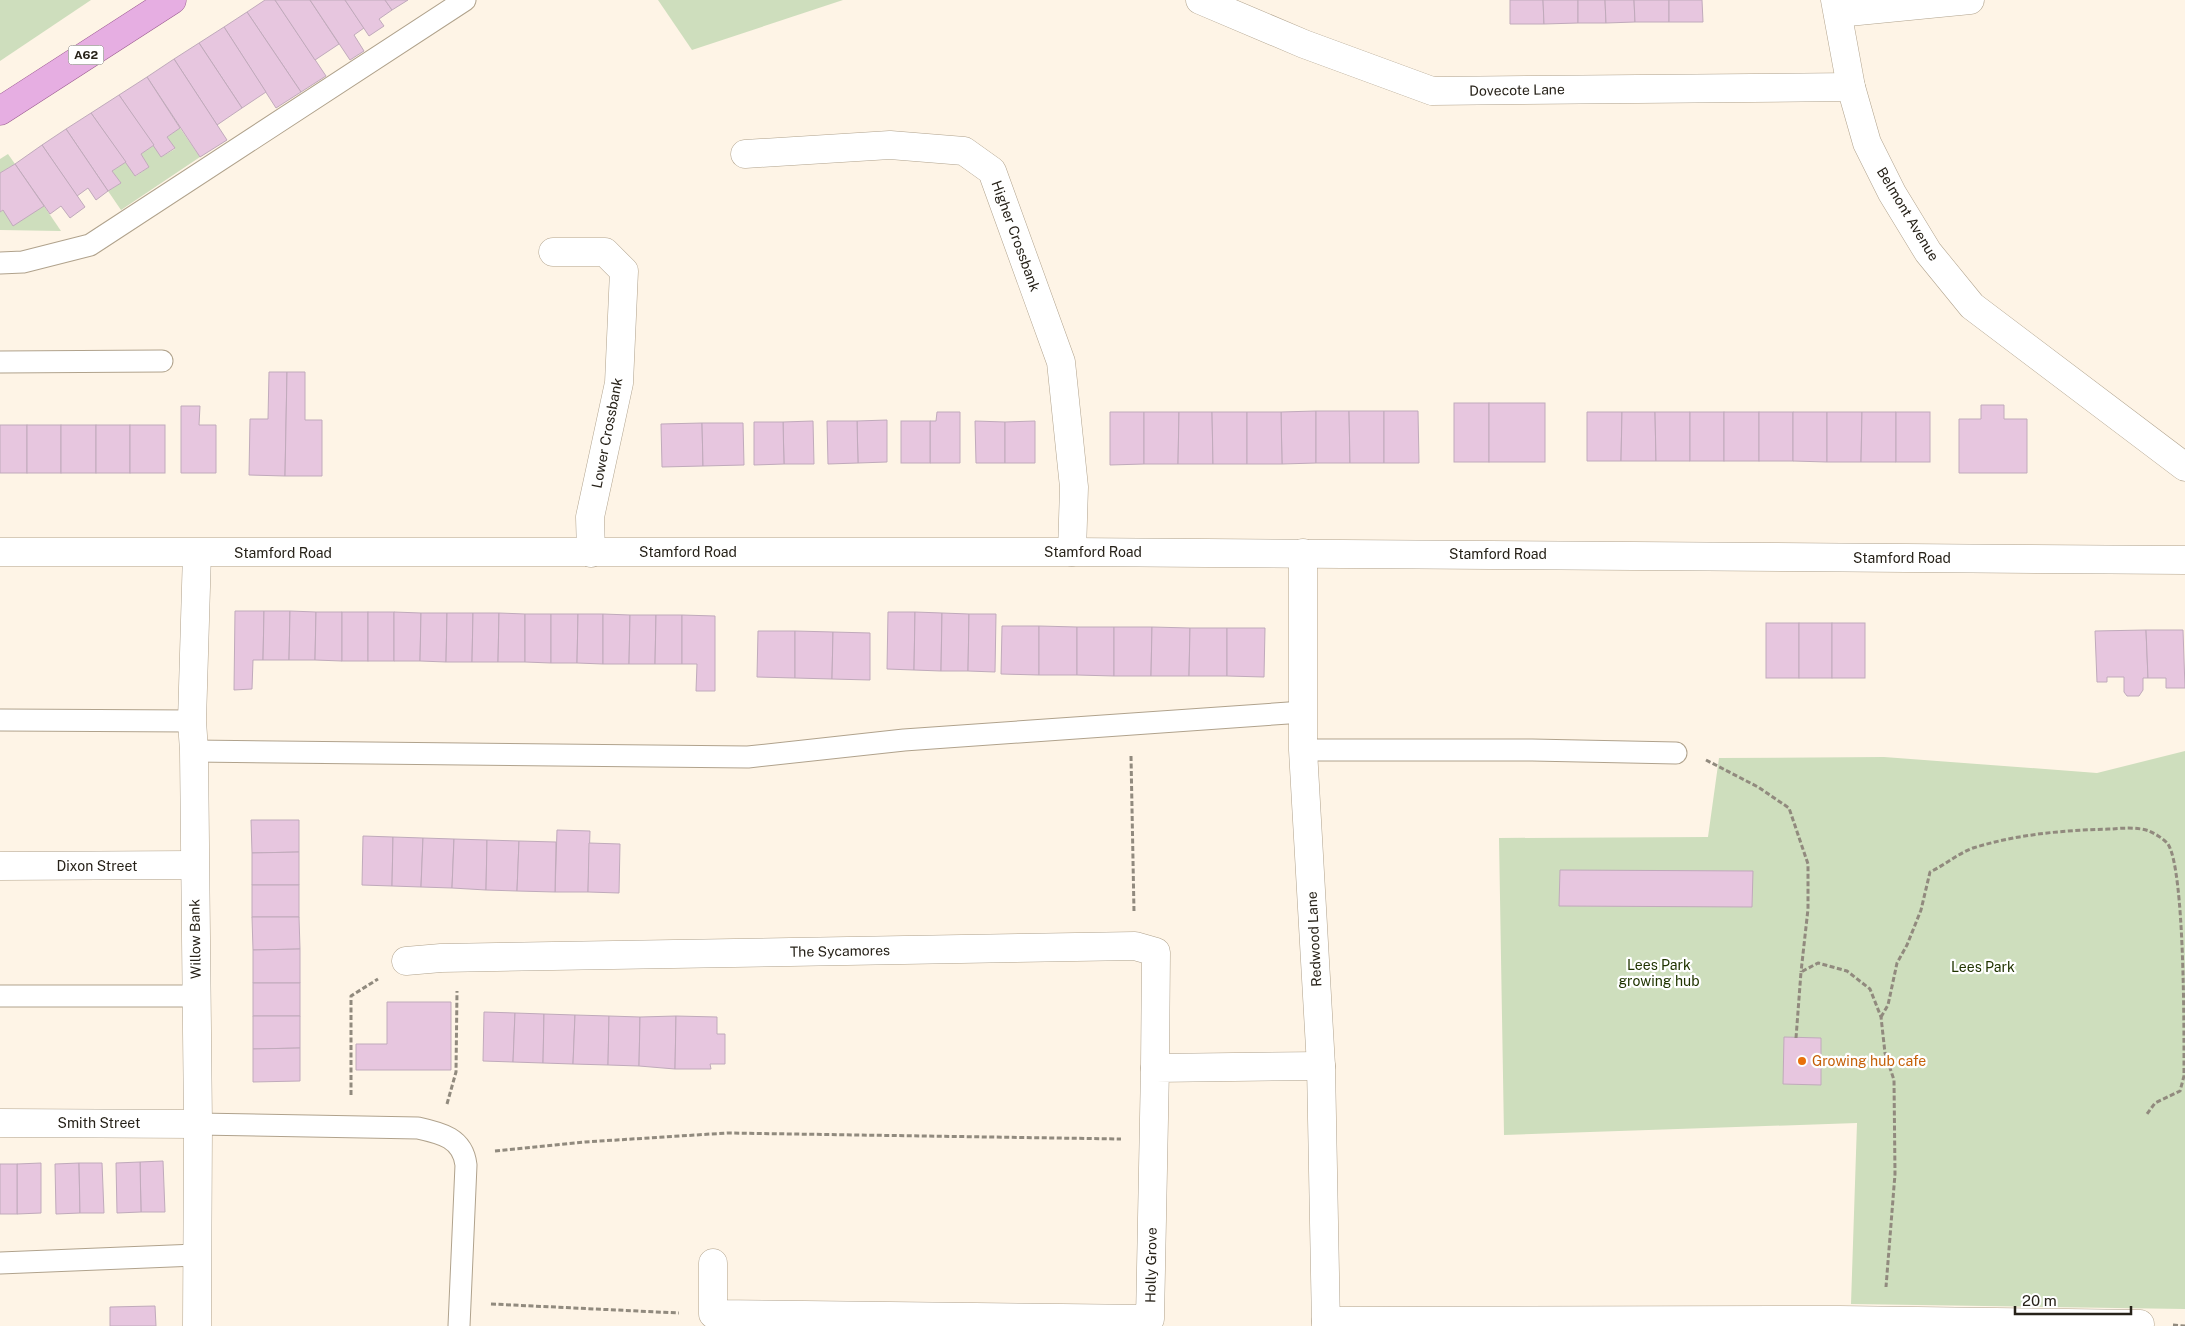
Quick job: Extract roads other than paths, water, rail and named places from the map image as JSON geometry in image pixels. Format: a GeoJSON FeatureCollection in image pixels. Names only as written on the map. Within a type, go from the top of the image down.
{"type":"FeatureCollection","features":[{"type":"Feature","properties":{"kind":"main road","name":"A62"},"geometry":{"type":"LineString","coordinates":[[0,111],[172,0]]}},
{"type":"Feature","properties":{"kind":"street","name":"Dovecote Lane"},"geometry":{"type":"LineString","coordinates":[[1200,0],[1304,44],[1432,91],[1851,87]]}},
{"type":"Feature","properties":{"kind":"street"},"geometry":{"type":"LineString","coordinates":[[1837,7],[1970,0]]}},
{"type":"Feature","properties":{"kind":"street","name":"Belmont Avenue"},"geometry":{"type":"LineString","coordinates":[[1837,7],[1851,87],[1867,143],[1892,193],[1928,252],[1972,306],[2185,467]]}},
{"type":"Feature","properties":{"kind":"street","name":"Higher Crossbank"},"geometry":{"type":"LineString","coordinates":[[745,154],[890,145],[964,151],[992,171],[1061,362],[1074,487],[1072,552]]}},
{"type":"Feature","properties":{"kind":"street","name":"Lower Crossbank"},"geometry":{"type":"LineString","coordinates":[[553,252],[605,252],[624,272],[619,383],[590,517],[591,552]]}},
{"type":"Feature","properties":{"kind":"street","name":"Stamford Road"},"geometry":{"type":"LineString","coordinates":[[0,552],[1072,552],[2185,560]]}},
{"type":"Feature","properties":{"kind":"street","name":"Willow Bank"},"geometry":{"type":"LineString","coordinates":[[197,553],[192,721],[194,751],[198,1124],[197,1326]]}},
{"type":"Feature","properties":{"kind":"street","name":"Redwood Lane"},"geometry":{"type":"LineString","coordinates":[[1303,553],[1303,750],[1321,1066],[1326,1323]]}},
{"type":"Feature","properties":{"kind":"street","name":"Dixon Street"},"geometry":{"type":"LineString","coordinates":[[0,866],[194,865]]}},
{"type":"Feature","properties":{"kind":"street","name":"The Sycamores"},"geometry":{"type":"LineString","coordinates":[[406,961],[458,958],[1134,946],[1156,952],[1155,1068]]}},
{"type":"Feature","properties":{"kind":"street"},"geometry":{"type":"LineString","coordinates":[[1155,1068],[1321,1066]]}},
{"type":"Feature","properties":{"kind":"street","name":"Holly Grove"},"geometry":{"type":"LineString","coordinates":[[713,1263],[712,1314],[1150,1319],[1155,1068]]}},
{"type":"Feature","properties":{"kind":"street","name":"Smith Street"},"geometry":{"type":"LineString","coordinates":[[0,1123],[198,1124]]}},
{"type":"Feature","properties":{"kind":"street"},"geometry":{"type":"LineString","coordinates":[[1326,1323],[1708,1323],[1884,1320],[2140,1324]]}},
{"type":"Feature","properties":{"kind":"lane"},"geometry":{"type":"LineString","coordinates":[[0,263],[23,262],[90,244],[465,0]]}},
{"type":"Feature","properties":{"kind":"lane"},"geometry":{"type":"LineString","coordinates":[[0,362],[162,361]]}},
{"type":"Feature","properties":{"kind":"lane"},"geometry":{"type":"LineString","coordinates":[[194,751],[748,757],[904,740],[1303,712]]}},
{"type":"Feature","properties":{"kind":"lane"},"geometry":{"type":"LineString","coordinates":[[0,720],[192,721]]}},
{"type":"Feature","properties":{"kind":"lane"},"geometry":{"type":"LineString","coordinates":[[1303,750],[1532,750],[1676,753]]}},
{"type":"Feature","properties":{"kind":"lane"},"geometry":{"type":"LineString","coordinates":[[0,996],[196,996]]}},
{"type":"Feature","properties":{"kind":"lane"},"geometry":{"type":"LineString","coordinates":[[198,1124],[418,1128],[439,1132],[454,1141],[462,1149],[465,1156],[459,1326]]}},
{"type":"Feature","properties":{"kind":"lane"},"geometry":{"type":"LineString","coordinates":[[0,1263],[196,1255]]}},
{"type":"Feature","properties":{"kind":"place","name":"Growing hub cafe"},"geometry":{"type":"Point","coordinates":[1802,1061]}},
{"type":"Feature","properties":{"kind":"park label","name":"Lees Park"},"geometry":{"type":"Point","coordinates":[1983,967]}},
{"type":"Feature","properties":{"kind":"park label","name":"Lees Park growing hub"},"geometry":{"type":"Point","coordinates":[1659,974]}}]}
